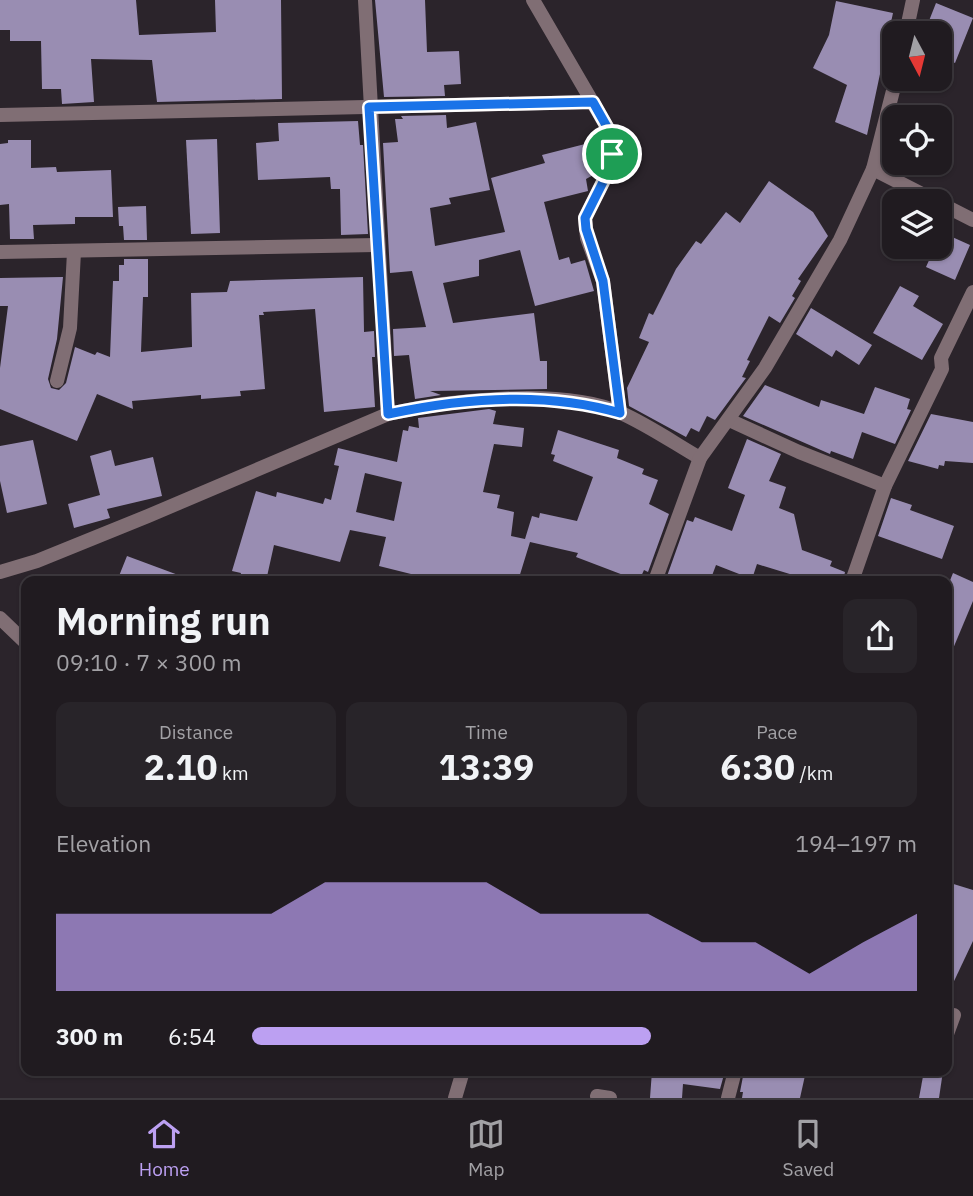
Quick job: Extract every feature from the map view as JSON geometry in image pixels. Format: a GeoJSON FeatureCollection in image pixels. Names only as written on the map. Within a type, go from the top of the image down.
{"type":"FeatureCollection","features":[{"type":"Feature","properties":{"kind":"street"},"geometry":{"type":"LineString","coordinates":[[365,0],[376,245],[388,414]]}},
{"type":"Feature","properties":{"kind":"street"},"geometry":{"type":"LineString","coordinates":[[533,0],[611,134],[612,154],[609,170],[585,218],[603,281],[620,413]]}},
{"type":"Feature","properties":{"kind":"street"},"geometry":{"type":"LineString","coordinates":[[909,21],[913,0]]}},
{"type":"Feature","properties":{"kind":"street"},"geometry":{"type":"LineString","coordinates":[[657,576],[700,458],[729,420],[808,299],[873,169],[893,91]]}},
{"type":"Feature","properties":{"kind":"street"},"geometry":{"type":"LineString","coordinates":[[0,115],[593,102]]}},
{"type":"Feature","properties":{"kind":"street"},"geometry":{"type":"LineString","coordinates":[[873,169],[973,220]]}},
{"type":"Feature","properties":{"kind":"street"},"geometry":{"type":"LineString","coordinates":[[0,252],[376,245]]}},
{"type":"Feature","properties":{"kind":"street"},"geometry":{"type":"LineString","coordinates":[[57,380],[70,328],[74,252]]}},
{"type":"Feature","properties":{"kind":"street"},"geometry":{"type":"LineString","coordinates":[[854,576],[885,486],[942,369],[941,358],[966,325],[973,292]]}},
{"type":"Feature","properties":{"kind":"street"},"geometry":{"type":"LineString","coordinates":[[0,572],[37,561],[124,526],[388,414],[463,402],[570,400],[620,413],[700,458]]}},
{"type":"Feature","properties":{"kind":"street"},"geometry":{"type":"LineString","coordinates":[[729,420],[799,452],[885,486]]}},
{"type":"Feature","properties":{"kind":"street"},"geometry":{"type":"LineString","coordinates":[[0,618],[21,638]]}},
{"type":"Feature","properties":{"kind":"street"},"geometry":{"type":"LineString","coordinates":[[952,1020],[954,1015]]}},
{"type":"Feature","properties":{"kind":"street"},"geometry":{"type":"LineString","coordinates":[[455,1098],[462,1076]]}},
{"type":"Feature","properties":{"kind":"street"},"geometry":{"type":"LineString","coordinates":[[728,1098],[734,1076]]}},
{"type":"Feature","properties":{"kind":"building"},"geometry":{"type":"Polygon","coordinates":[[[0,0],[136,0],[139,35],[216,32],[215,0],[281,0],[282,99],[157,102],[152,60],[91,59],[94,102],[62,104],[61,89],[42,89],[41,41],[10,41],[10,30],[0,30],[0,0]]]}},
{"type":"Feature","properties":{"kind":"building"},"geometry":{"type":"Polygon","coordinates":[[[375,0],[425,0],[427,52],[459,51],[461,84],[444,85],[445,96],[384,97],[375,0]]]}},
{"type":"Feature","properties":{"kind":"building"},"geometry":{"type":"Polygon","coordinates":[[[836,1],[893,13],[891,21],[882,21],[882,65],[867,135],[835,122],[847,85],[813,68],[829,35],[836,1]]]}},
{"type":"Feature","properties":{"kind":"building"},"geometry":{"type":"Polygon","coordinates":[[[936,3],[973,18],[955,63],[952,62],[952,21],[929,21],[936,3]]]}},
{"type":"Feature","properties":{"kind":"building"},"geometry":{"type":"Polygon","coordinates":[[[446,115],[447,128],[476,122],[490,190],[449,198],[451,204],[430,208],[435,246],[505,232],[491,178],[545,163],[542,155],[589,143],[597,173],[586,179],[588,191],[544,202],[559,260],[569,257],[571,264],[585,260],[594,291],[535,306],[520,250],[479,260],[479,276],[443,283],[453,323],[534,313],[540,361],[547,361],[547,389],[430,391],[441,395],[415,399],[409,355],[394,356],[393,329],[426,327],[412,271],[390,273],[383,143],[398,142],[395,119],[403,119],[401,116],[446,115]]]}},
{"type":"Feature","properties":{"kind":"building"},"geometry":{"type":"Polygon","coordinates":[[[358,121],[360,145],[363,145],[368,234],[341,235],[340,189],[331,189],[330,177],[258,180],[256,143],[279,141],[278,123],[358,121]]]}},
{"type":"Feature","properties":{"kind":"building"},"geometry":{"type":"Polygon","coordinates":[[[217,139],[220,233],[191,234],[186,140],[217,139]]]}},
{"type":"Feature","properties":{"kind":"building"},"geometry":{"type":"Polygon","coordinates":[[[8,140],[31,140],[31,168],[56,167],[57,172],[111,170],[113,217],[75,217],[75,224],[33,225],[34,239],[10,239],[9,204],[0,205],[0,144],[8,143],[8,140]]]}},
{"type":"Feature","properties":{"kind":"building"},"geometry":{"type":"Polygon","coordinates":[[[769,181],[813,212],[828,236],[798,279],[801,281],[792,296],[795,298],[780,323],[769,316],[747,360],[750,361],[742,377],[746,378],[715,420],[707,416],[699,432],[691,428],[686,437],[629,406],[627,388],[649,342],[639,338],[649,313],[653,315],[676,269],[696,241],[701,244],[726,212],[740,223],[769,181]]]}},
{"type":"Feature","properties":{"kind":"building"},"geometry":{"type":"Polygon","coordinates":[[[146,206],[147,240],[124,240],[123,226],[119,226],[118,207],[146,206]]]}},
{"type":"Feature","properties":{"kind":"building"},"geometry":{"type":"Polygon","coordinates":[[[952,237],[970,245],[955,280],[926,267],[930,259],[952,259],[952,237]]]}},
{"type":"Feature","properties":{"kind":"building"},"geometry":{"type":"Polygon","coordinates":[[[124,259],[148,259],[148,297],[143,297],[141,352],[192,347],[191,293],[227,292],[230,281],[363,277],[364,332],[374,331],[375,357],[372,357],[375,407],[324,412],[315,309],[263,312],[264,315],[259,315],[265,389],[240,391],[241,396],[201,399],[201,395],[132,401],[133,409],[97,394],[77,441],[0,409],[0,368],[8,306],[0,306],[0,278],[63,277],[57,339],[48,379],[51,388],[59,390],[66,383],[75,347],[95,355],[97,352],[110,357],[113,281],[119,281],[119,265],[124,265],[124,259]]]}},
{"type":"Feature","properties":{"kind":"building"},"geometry":{"type":"Polygon","coordinates":[[[900,286],[919,296],[913,306],[943,324],[922,360],[873,333],[900,286]]]}},
{"type":"Feature","properties":{"kind":"building"},"geometry":{"type":"Polygon","coordinates":[[[811,308],[872,345],[859,365],[836,350],[832,357],[796,334],[811,308]]]}},
{"type":"Feature","properties":{"kind":"building"},"geometry":{"type":"Polygon","coordinates":[[[765,385],[819,407],[821,400],[864,414],[875,387],[910,399],[907,409],[911,410],[895,444],[862,432],[853,459],[831,451],[830,454],[743,416],[765,385]]]}},
{"type":"Feature","properties":{"kind":"building"},"geometry":{"type":"Polygon","coordinates":[[[489,409],[496,411],[493,424],[524,428],[522,447],[494,444],[483,492],[500,495],[497,508],[514,512],[511,536],[525,539],[532,516],[539,518],[540,513],[577,521],[593,477],[553,461],[555,455],[551,454],[558,430],[619,450],[617,458],[644,469],[642,474],[658,480],[649,504],[669,514],[648,572],[644,570],[641,576],[626,576],[576,557],[578,553],[530,542],[520,576],[419,576],[379,566],[386,537],[350,530],[340,562],[274,545],[267,576],[240,576],[241,573],[232,571],[256,491],[276,497],[277,492],[323,504],[325,498],[331,500],[339,466],[334,465],[338,448],[397,462],[403,430],[408,431],[409,426],[419,428],[418,418],[489,409]],[[365,473],[356,512],[394,521],[402,482],[365,473]]]}},
{"type":"Feature","properties":{"kind":"building"},"geometry":{"type":"Polygon","coordinates":[[[931,414],[973,422],[973,463],[945,461],[944,466],[939,465],[938,469],[908,461],[931,414]]]}},
{"type":"Feature","properties":{"kind":"building"},"geometry":{"type":"Polygon","coordinates":[[[747,439],[781,454],[769,481],[786,487],[779,508],[794,514],[802,550],[832,561],[830,566],[845,572],[844,576],[792,576],[757,564],[753,576],[744,576],[716,565],[712,576],[667,576],[687,520],[693,522],[695,517],[732,531],[745,495],[728,488],[747,439]]]}},
{"type":"Feature","properties":{"kind":"building"},"geometry":{"type":"Polygon","coordinates":[[[33,440],[47,504],[7,513],[0,481],[0,446],[33,440]]]}},
{"type":"Feature","properties":{"kind":"building"},"geometry":{"type":"Polygon","coordinates":[[[111,450],[115,466],[153,457],[162,496],[107,509],[110,518],[74,528],[68,504],[100,495],[90,456],[111,450]]]}},
{"type":"Feature","properties":{"kind":"building"},"geometry":{"type":"Polygon","coordinates":[[[891,498],[912,505],[910,510],[954,526],[942,559],[878,536],[891,498]]]}},
{"type":"Feature","properties":{"kind":"building"},"geometry":{"type":"Polygon","coordinates":[[[127,556],[181,576],[119,576],[127,556]]]}},
{"type":"Feature","properties":{"kind":"building"},"geometry":{"type":"Polygon","coordinates":[[[953,573],[973,582],[973,601],[952,651],[952,576],[953,573]]]}},
{"type":"Feature","properties":{"kind":"building"},"geometry":{"type":"Polygon","coordinates":[[[952,884],[973,890],[973,941],[952,985],[952,884]]]}},
{"type":"Feature","properties":{"kind":"building"},"geometry":{"type":"Polygon","coordinates":[[[652,1076],[724,1076],[720,1089],[683,1084],[682,1098],[650,1098],[652,1076]]]}},
{"type":"Feature","properties":{"kind":"building"},"geometry":{"type":"Polygon","coordinates":[[[743,1076],[805,1076],[800,1098],[742,1098],[743,1092],[740,1092],[743,1076]]]}},
{"type":"Feature","properties":{"kind":"building"},"geometry":{"type":"Polygon","coordinates":[[[923,1076],[942,1076],[939,1098],[919,1098],[923,1076]]]}},
{"type":"Feature","properties":{"kind":"route"},"geometry":{"type":"LineString","coordinates":[[593,102],[611,134],[612,154],[609,170],[585,218],[587,238],[603,281],[620,413],[570,400],[550,400],[463,402],[418,407],[388,414],[369,107],[593,102]]}}]}
